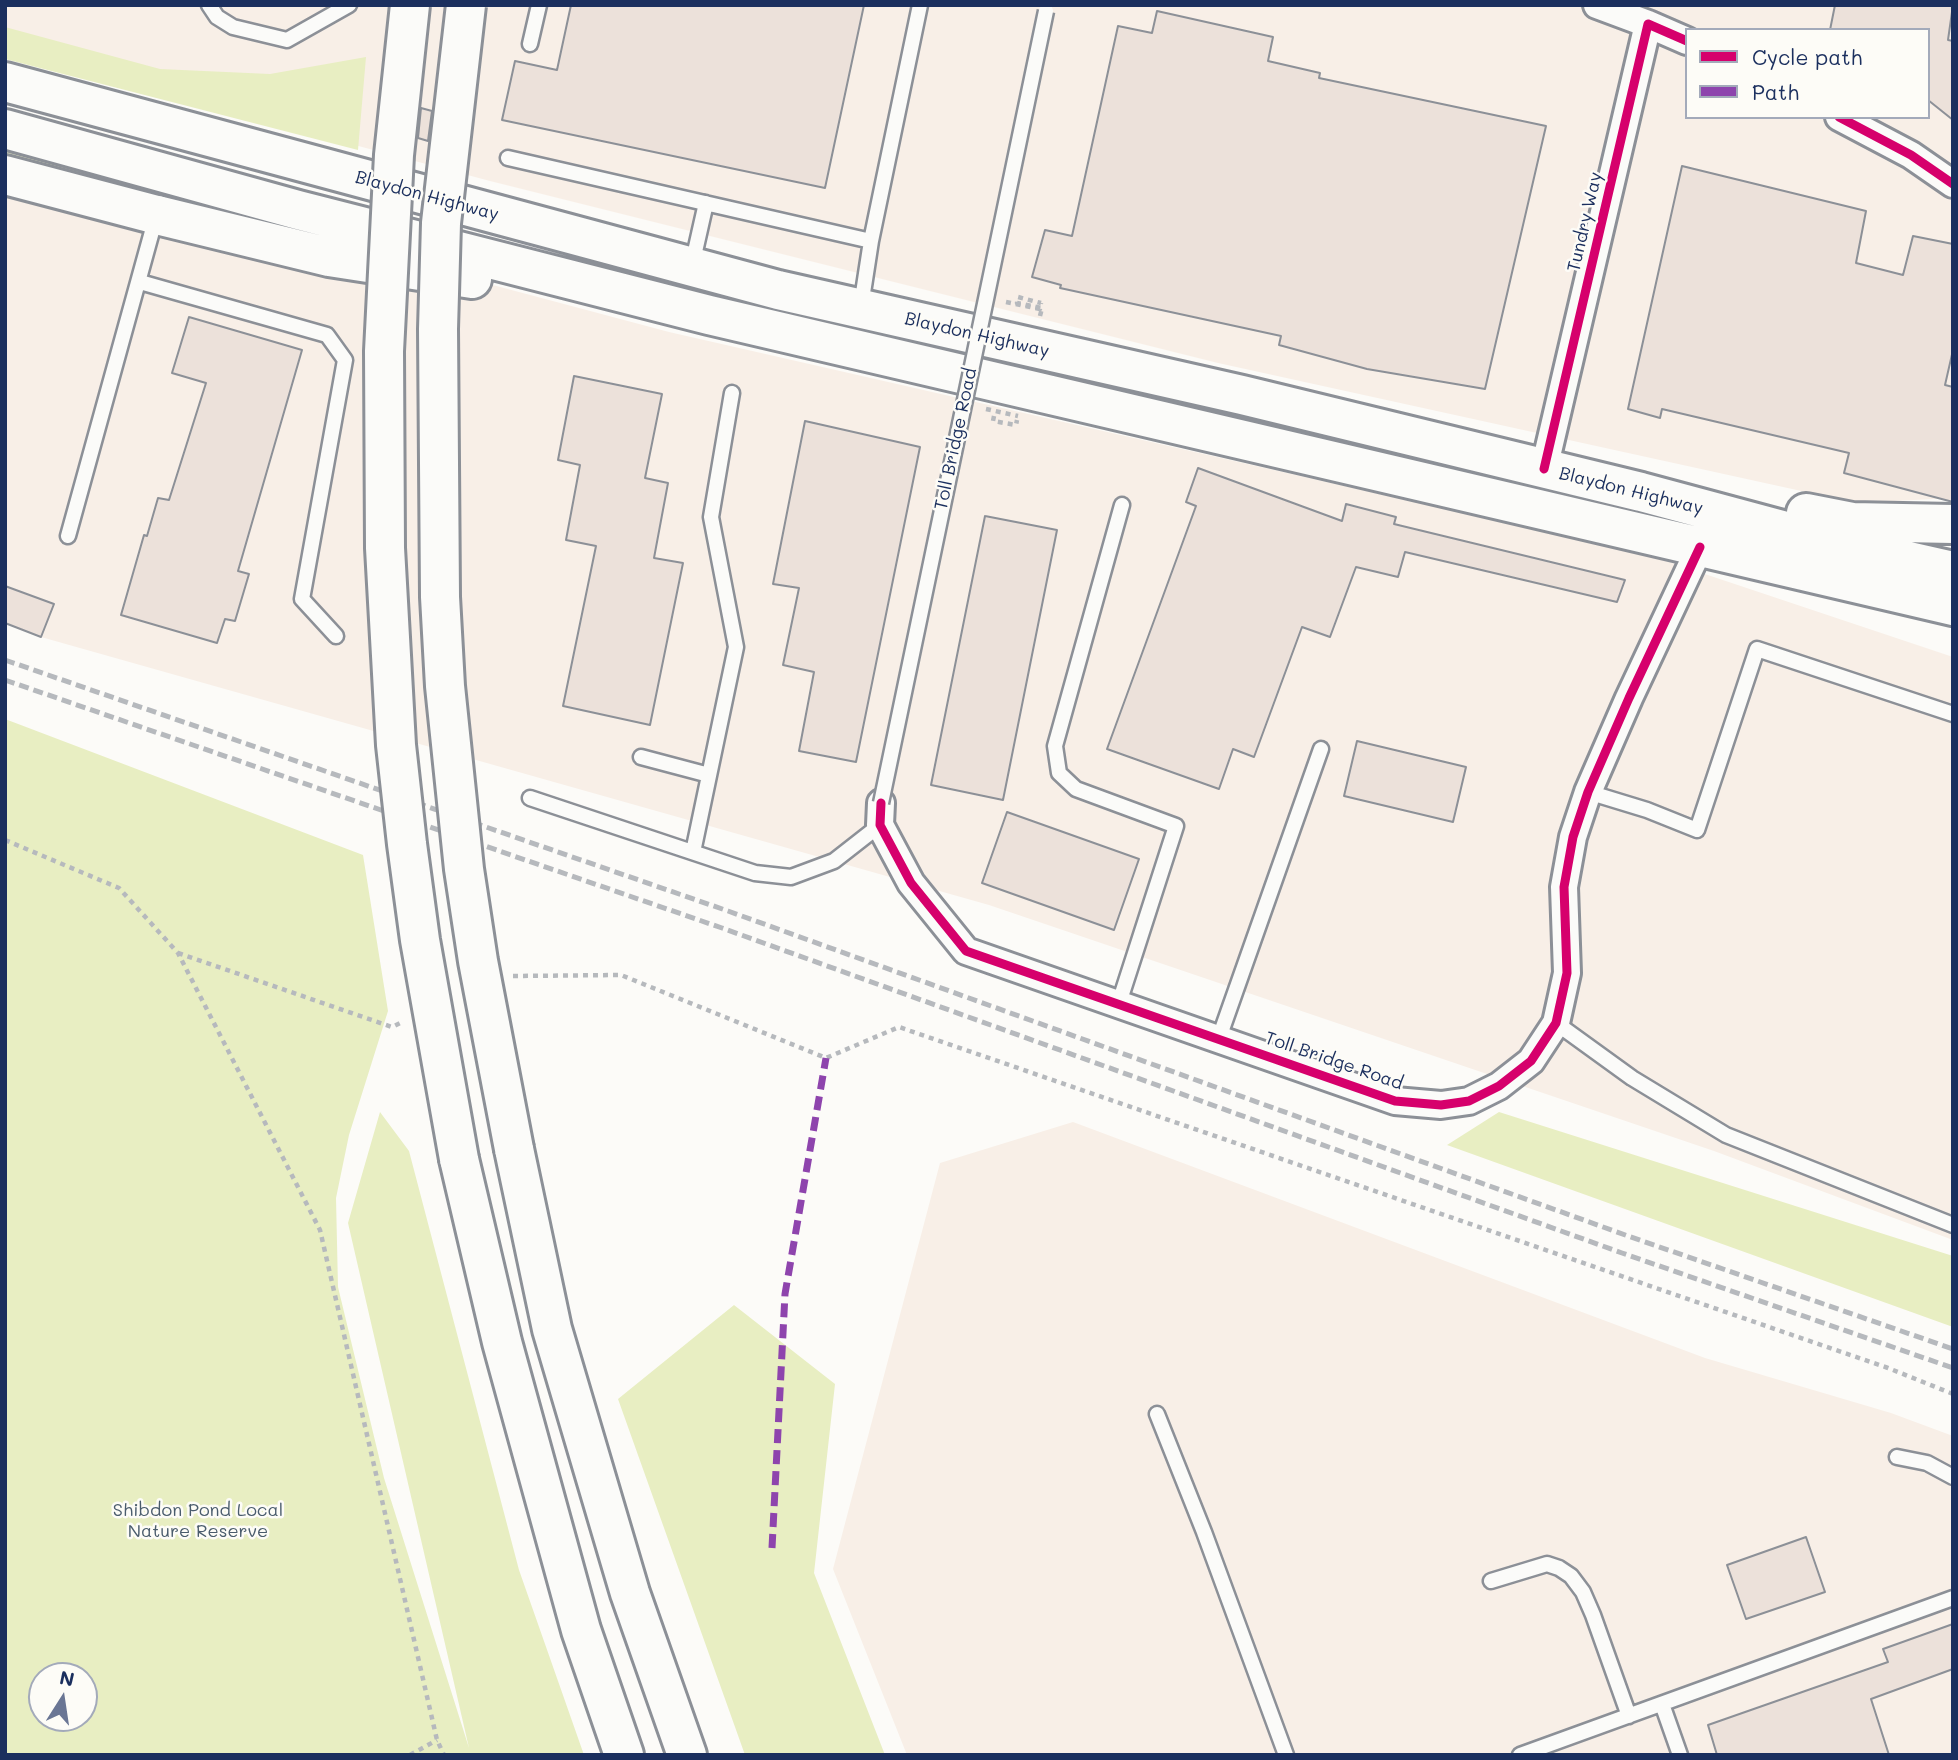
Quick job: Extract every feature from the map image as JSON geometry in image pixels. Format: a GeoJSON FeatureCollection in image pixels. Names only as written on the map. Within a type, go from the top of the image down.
{"type":"FeatureCollection","features":[{"type":"Feature","properties":{"kind":"main road"},"geometry":{"type":"LineString","coordinates":[[410,5],[394,155],[384,351],[385,548],[396,745],[407,844],[420,940],[458,1159],[502,1342],[581,1630],[624,1755]]}},
{"type":"Feature","properties":{"kind":"main road"},"geometry":{"type":"LineString","coordinates":[[466,5],[441,223],[438,329],[440,597],[445,685],[464,869],[478,961],[552,1329],[630,1593],[687,1755]]}},
{"type":"Feature","properties":{"kind":"main road","name":"Blaydon Highway"},"geometry":{"type":"LineString","coordinates":[[5,82],[778,289],[1242,395],[1641,492],[1838,545],[1953,571]]}},
{"type":"Feature","properties":{"kind":"main road"},"geometry":{"type":"LineString","coordinates":[[5,128],[298,210],[709,315],[1953,606]]}},
{"type":"Feature","properties":{"kind":"main road"},"geometry":{"type":"LineString","coordinates":[[5,176],[330,257],[709,315]]}},
{"type":"Feature","properties":{"kind":"main road"},"geometry":{"type":"LineString","coordinates":[[1641,492],[1737,500],[1852,522],[1953,524]]}},
{"type":"Feature","properties":{"kind":"street"},"geometry":{"type":"LineString","coordinates":[[1597,5],[1685,40]]}},
{"type":"Feature","properties":{"kind":"street","name":"Tundry Way"},"geometry":{"type":"LineString","coordinates":[[1544,469],[1647,24]]}},
{"type":"Feature","properties":{"kind":"street"},"geometry":{"type":"LineString","coordinates":[[1843,119],[1911,155],[1953,184]]}},
{"type":"Feature","properties":{"kind":"street","name":"Toll Bridge Road"},"geometry":{"type":"LineString","coordinates":[[881,814],[911,883],[966,951],[1395,1101],[1441,1105],[1469,1101],[1499,1086],[1531,1061],[1556,1023],[1567,973],[1564,887],[1573,837],[1588,792],[1629,698],[1700,547]]}},
{"type":"Feature","properties":{"kind":"lane"},"geometry":{"type":"LineString","coordinates":[[209,5],[217,17],[233,27],[261,36],[287,40],[349,5]]}},
{"type":"Feature","properties":{"kind":"lane"},"geometry":{"type":"LineString","coordinates":[[530,44],[539,5]]}},
{"type":"Feature","properties":{"kind":"lane"},"geometry":{"type":"LineString","coordinates":[[860,308],[871,241],[920,5]]}},
{"type":"Feature","properties":{"kind":"lane","name":"Toll Bridge Road"},"geometry":{"type":"LineString","coordinates":[[881,814],[1046,8]]}},
{"type":"Feature","properties":{"kind":"lane"},"geometry":{"type":"LineString","coordinates":[[508,158],[871,241]]}},
{"type":"Feature","properties":{"kind":"lane"},"geometry":{"type":"LineString","coordinates":[[691,266],[706,203]]}},
{"type":"Feature","properties":{"kind":"lane"},"geometry":{"type":"LineString","coordinates":[[68,536],[157,215]]}},
{"type":"Feature","properties":{"kind":"lane"},"geometry":{"type":"LineString","coordinates":[[140,282],[327,335],[345,360],[302,598],[336,636]]}},
{"type":"Feature","properties":{"kind":"lane"},"geometry":{"type":"LineString","coordinates":[[693,852],[736,647],[711,517],[732,393]]}},
{"type":"Feature","properties":{"kind":"lane"},"geometry":{"type":"LineString","coordinates":[[1119,1003],[1176,825],[1076,789],[1059,773],[1055,746],[1122,505]]}},
{"type":"Feature","properties":{"kind":"lane"},"geometry":{"type":"LineString","coordinates":[[1588,792],[1647,810],[1697,830],[1757,649],[1953,714]]}},
{"type":"Feature","properties":{"kind":"lane"},"geometry":{"type":"LineString","coordinates":[[1219,1038],[1321,750]]}},
{"type":"Feature","properties":{"kind":"lane"},"geometry":{"type":"LineString","coordinates":[[641,757],[709,775]]}},
{"type":"Feature","properties":{"kind":"lane"},"geometry":{"type":"LineString","coordinates":[[530,798],[755,873],[791,877],[834,861],[881,814]]}},
{"type":"Feature","properties":{"kind":"lane"},"geometry":{"type":"LineString","coordinates":[[1556,1023],[1632,1078],[1726,1135],[1953,1225]]}},
{"type":"Feature","properties":{"kind":"lane"},"geometry":{"type":"LineString","coordinates":[[1157,1414],[1204,1532],[1286,1755]]}},
{"type":"Feature","properties":{"kind":"lane"},"geometry":{"type":"LineString","coordinates":[[1897,1457],[1927,1463],[1953,1477]]}},
{"type":"Feature","properties":{"kind":"lane"},"geometry":{"type":"LineString","coordinates":[[1492,1581],[1547,1564],[1571,1576],[1583,1592],[1593,1615],[1629,1716]]}},
{"type":"Feature","properties":{"kind":"lane"},"geometry":{"type":"LineString","coordinates":[[1520,1755],[1536,1752],[1953,1598]]}},
{"type":"Feature","properties":{"kind":"lane"},"geometry":{"type":"LineString","coordinates":[[1662,1704],[1680,1755]]}},
{"type":"Feature","properties":{"kind":"path"},"geometry":{"type":"LineString","coordinates":[[1006,302],[1040,309],[1042,305]]}},
{"type":"Feature","properties":{"kind":"path"},"geometry":{"type":"LineString","coordinates":[[986,409],[1018,416]]}},
{"type":"Feature","properties":{"kind":"path"},"geometry":{"type":"LineString","coordinates":[[5,840],[118,888],[178,953],[320,1230],[437,1740],[444,1755]]}},
{"type":"Feature","properties":{"kind":"path"},"geometry":{"type":"LineString","coordinates":[[178,953],[392,1027]]}},
{"type":"Feature","properties":{"kind":"path"},"geometry":{"type":"LineString","coordinates":[[514,976],[621,975],[827,1058],[899,1027],[1888,1368],[1953,1394]]}},
{"type":"Feature","properties":{"kind":"path"},"geometry":{"type":"LineString","coordinates":[[410,1755],[437,1740]]}},
{"type":"Feature","properties":{"kind":"shaded area"},"geometry":{"type":"Polygon","coordinates":[[[5,5],[1953,5],[1953,498],[1856,503],[1218,363],[490,181],[5,52],[5,5]]]}},
{"type":"Feature","properties":{"kind":"shaded area"},"geometry":{"type":"Polygon","coordinates":[[[5,155],[669,332],[1651,556],[1953,657],[1953,1240],[1714,1151],[989,905],[41,637],[5,623],[5,155]]]}},
{"type":"Feature","properties":{"kind":"shaded area"},"geometry":{"type":"Polygon","coordinates":[[[1073,1122],[1705,1358],[1891,1413],[1953,1436],[1953,1755],[907,1755],[833,1569],[940,1163],[1073,1122]]]}},
{"type":"Feature","properties":{"kind":"green space"},"geometry":{"type":"Polygon","coordinates":[[[5,27],[160,69],[270,74],[366,57],[358,150],[5,59],[5,27]]]}},
{"type":"Feature","properties":{"kind":"green space"},"geometry":{"type":"Polygon","coordinates":[[[5,149],[147,187],[347,248],[5,162],[5,149]]]}},
{"type":"Feature","properties":{"kind":"green space","name":"Shibdon Pond Local Nature Reserve"},"geometry":{"type":"Polygon","coordinates":[[[5,719],[363,855],[388,1011],[349,1135],[336,1198],[338,1287],[384,1478],[469,1748],[348,1223],[380,1112],[409,1151],[519,1570],[584,1755],[5,1755],[5,719]]]}},
{"type":"Feature","properties":{"kind":"green space"},"geometry":{"type":"Polygon","coordinates":[[[1499,1112],[1953,1256],[1953,1327],[1447,1145],[1499,1112]]]}},
{"type":"Feature","properties":{"kind":"green space"},"geometry":{"type":"Polygon","coordinates":[[[734,1305],[835,1384],[814,1573],[885,1755],[745,1755],[618,1399],[734,1305]]]}},
{"type":"Feature","properties":{"kind":"building"},"geometry":{"type":"Polygon","coordinates":[[[571,5],[864,5],[825,188],[502,120],[515,61],[557,70],[571,5]]]}},
{"type":"Feature","properties":{"kind":"building"},"geometry":{"type":"Polygon","coordinates":[[[1835,5],[1953,5],[1948,40],[1953,41],[1953,120],[1930,102],[1930,28],[1830,28],[1835,5]]]}},
{"type":"Feature","properties":{"kind":"building"},"geometry":{"type":"Polygon","coordinates":[[[1157,11],[1273,37],[1268,61],[1320,73],[1319,78],[1546,126],[1485,389],[1367,369],[1279,345],[1281,336],[1060,288],[1061,285],[1032,277],[1045,230],[1072,236],[1118,26],[1152,33],[1157,11]]]}},
{"type":"Feature","properties":{"kind":"building"},"geometry":{"type":"Polygon","coordinates":[[[421,108],[432,111],[428,141],[418,138],[421,108]]]}},
{"type":"Feature","properties":{"kind":"building"},"geometry":{"type":"Polygon","coordinates":[[[1682,166],[1866,211],[1856,263],[1903,275],[1913,236],[1953,244],[1953,350],[1945,385],[1953,387],[1953,502],[1844,473],[1849,453],[1662,409],[1660,418],[1628,409],[1682,166]]]}},
{"type":"Feature","properties":{"kind":"building"},"geometry":{"type":"Polygon","coordinates":[[[189,317],[302,350],[238,571],[249,574],[235,621],[225,619],[217,643],[121,615],[144,535],[147,536],[158,498],[169,500],[206,383],[172,373],[189,317]]]}},
{"type":"Feature","properties":{"kind":"building"},"geometry":{"type":"Polygon","coordinates":[[[574,376],[662,394],[645,478],[668,483],[654,558],[683,563],[650,725],[563,706],[596,546],[566,540],[580,465],[558,460],[574,376]]]}},
{"type":"Feature","properties":{"kind":"building"},"geometry":{"type":"Polygon","coordinates":[[[805,421],[920,447],[856,762],[799,751],[814,672],[783,665],[799,588],[773,584],[805,421]]]}},
{"type":"Feature","properties":{"kind":"building"},"geometry":{"type":"Polygon","coordinates":[[[1198,468],[1342,521],[1346,504],[1396,517],[1394,524],[1625,580],[1617,602],[1405,552],[1398,577],[1356,567],[1330,637],[1302,627],[1254,757],[1233,749],[1219,789],[1107,749],[1196,506],[1186,502],[1198,468]]]}},
{"type":"Feature","properties":{"kind":"building"},"geometry":{"type":"Polygon","coordinates":[[[985,516],[1057,530],[1003,800],[931,785],[985,516]]]}},
{"type":"Feature","properties":{"kind":"building"},"geometry":{"type":"Polygon","coordinates":[[[5,586],[54,604],[41,637],[5,623],[5,586]]]}},
{"type":"Feature","properties":{"kind":"building"},"geometry":{"type":"Polygon","coordinates":[[[1357,741],[1466,767],[1453,822],[1344,796],[1357,741]]]}},
{"type":"Feature","properties":{"kind":"building"},"geometry":{"type":"Polygon","coordinates":[[[1007,812],[1139,859],[1114,930],[982,883],[1007,812]]]}},
{"type":"Feature","properties":{"kind":"building"},"geometry":{"type":"Polygon","coordinates":[[[1806,1537],[1825,1592],[1746,1619],[1727,1565],[1806,1537]]]}},
{"type":"Feature","properties":{"kind":"building"},"geometry":{"type":"Polygon","coordinates":[[[1953,1624],[1953,1669],[1871,1699],[1889,1755],[1717,1755],[1708,1725],[1888,1662],[1883,1649],[1953,1624]]]}},
{"type":"Feature","properties":{"kind":"railway"},"geometry":{"type":"LineString","coordinates":[[5,660],[728,911],[1628,1236],[1953,1349]]}},
{"type":"Feature","properties":{"kind":"railway"},"geometry":{"type":"LineString","coordinates":[[5,680],[722,928],[1622,1253],[1953,1368]]}},
{"type":"Feature","properties":{"kind":"marked path"},"geometry":{"type":"LineString","coordinates":[[772,1548],[785,1294],[826,1058]]}},
{"type":"Feature","properties":{"kind":"cycle path"},"geometry":{"type":"LineString","coordinates":[[1544,469],[1648,24],[1685,40]]}},
{"type":"Feature","properties":{"kind":"cycle path"},"geometry":{"type":"LineString","coordinates":[[1843,119],[1911,155],[1953,184]]}},
{"type":"Feature","properties":{"kind":"cycle path"},"geometry":{"type":"LineString","coordinates":[[881,803],[880,825],[911,883],[966,951],[1395,1101],[1441,1105],[1469,1101],[1499,1086],[1531,1061],[1556,1023],[1567,973],[1564,887],[1573,837],[1588,792],[1629,698],[1700,547]]}}]}
